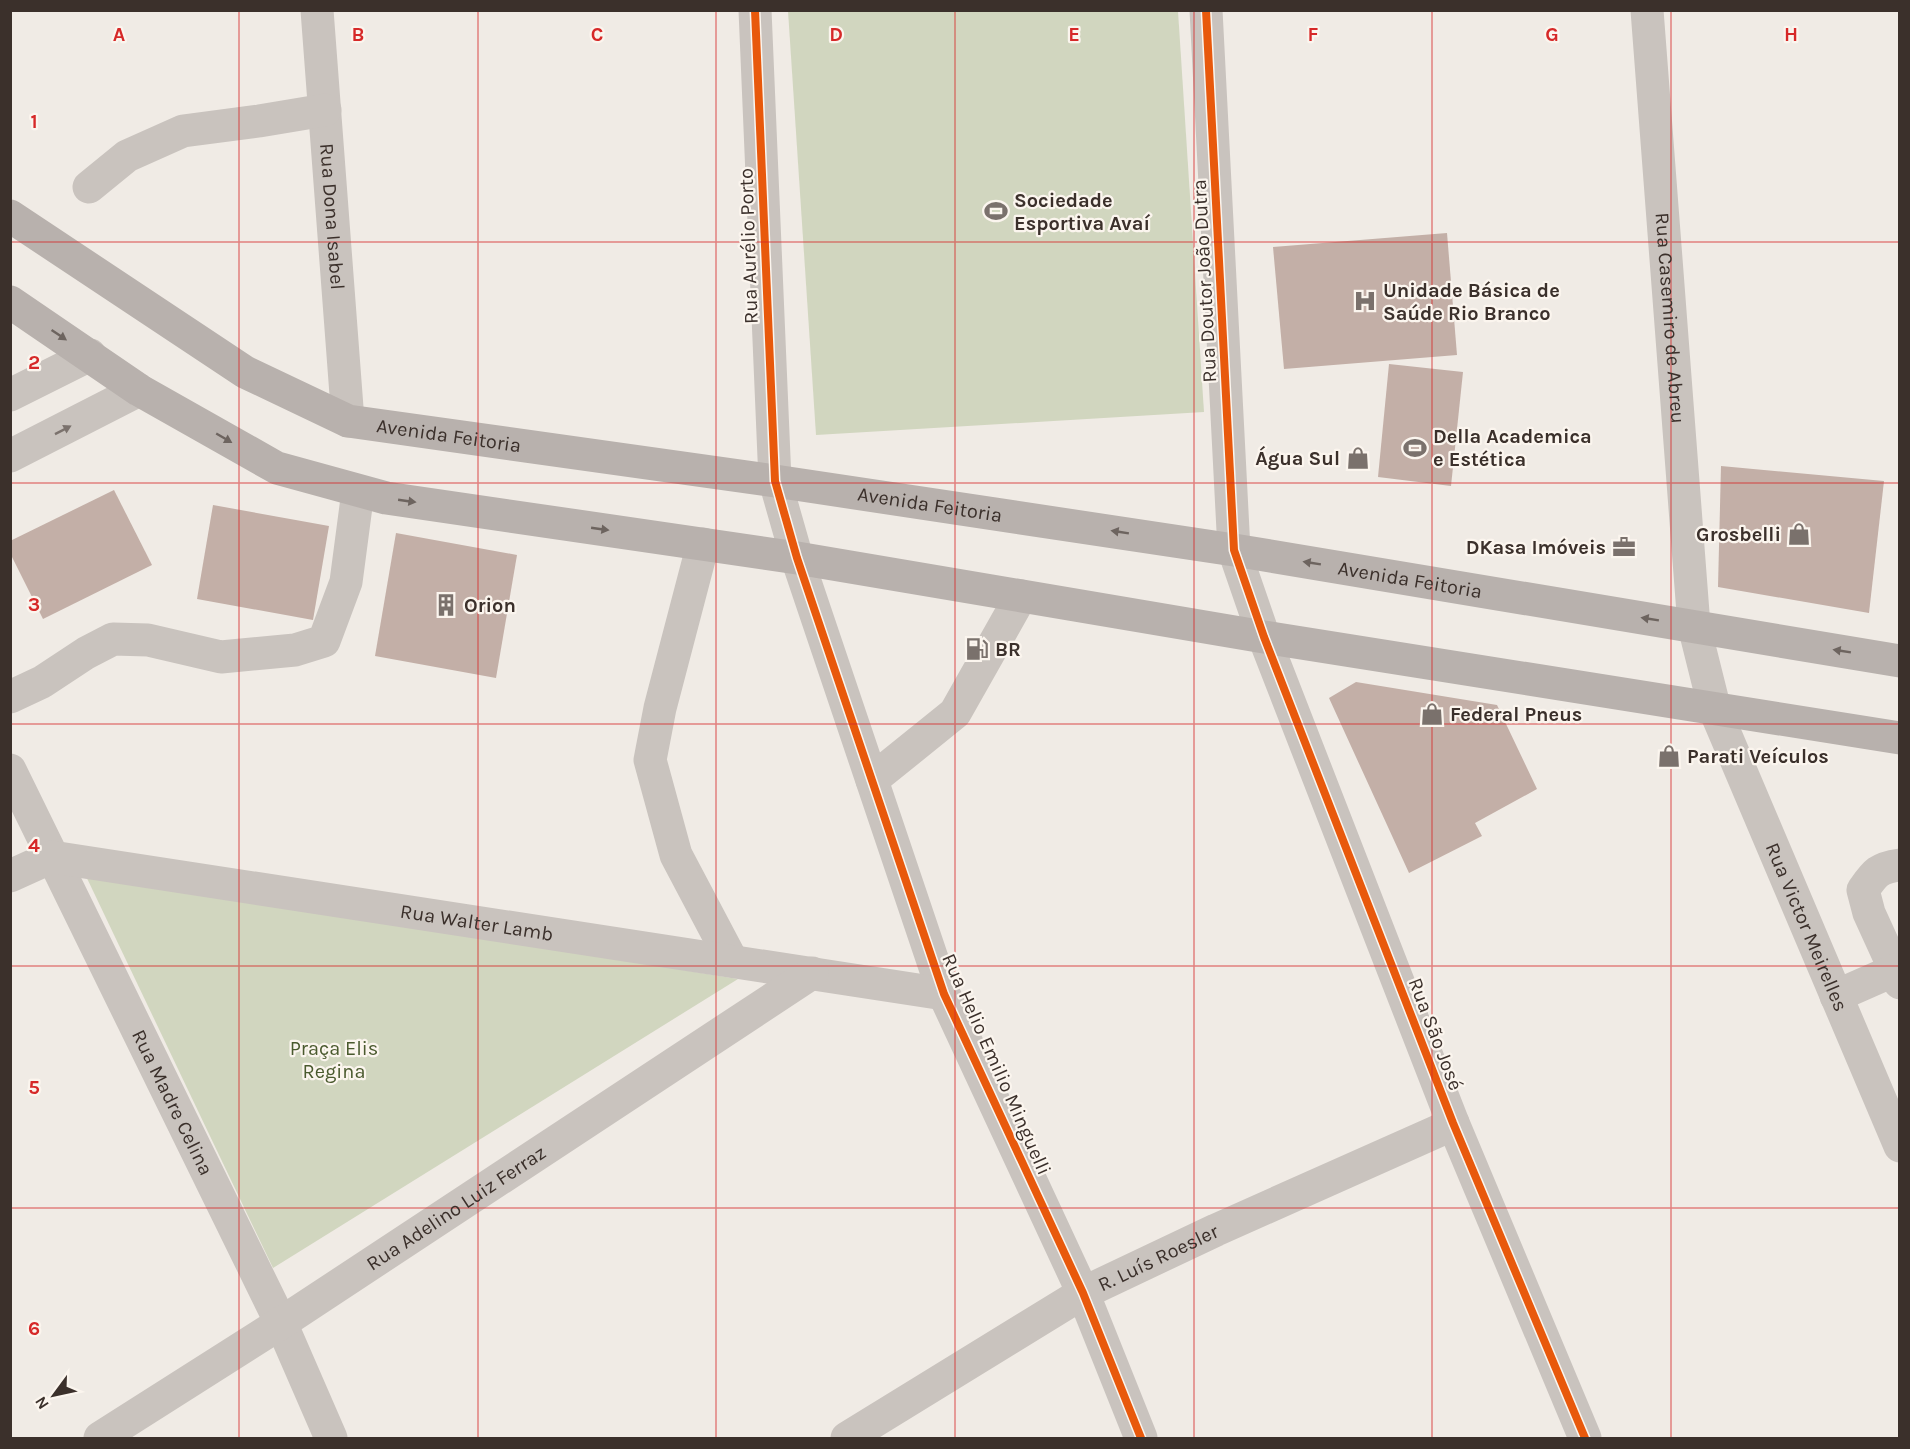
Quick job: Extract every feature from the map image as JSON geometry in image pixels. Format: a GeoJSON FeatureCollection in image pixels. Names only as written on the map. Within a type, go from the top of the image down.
{"type":"FeatureCollection","features":[{"type":"Feature","properties":{"kind":"main road","name":"Avenida Feitoria"},"geometry":{"type":"LineString","coordinates":[[10,216],[245,372],[348,421],[775,480],[1234,549],[1899,661]]}},
{"type":"Feature","properties":{"kind":"main road"},"geometry":{"type":"LineString","coordinates":[[10,302],[139,390],[277,468],[386,498],[797,558],[1264,637],[1899,738]]}},
{"type":"Feature","properties":{"kind":"street","name":"Rua Dona Isabel"},"geometry":{"type":"LineString","coordinates":[[317,10],[348,421]]}},
{"type":"Feature","properties":{"kind":"street","name":"Rua Aurélio Porto"},"geometry":{"type":"LineString","coordinates":[[755,10],[775,480],[797,558]]}},
{"type":"Feature","properties":{"kind":"street","name":"Rua Doutor João Dutra"},"geometry":{"type":"LineString","coordinates":[[1206,10],[1234,549],[1264,637]]}},
{"type":"Feature","properties":{"kind":"street","name":"Rua Casemiro de Abreu"},"geometry":{"type":"LineString","coordinates":[[1647,10],[1694,626],[1715,710]]}},
{"type":"Feature","properties":{"kind":"street"},"geometry":{"type":"LineString","coordinates":[[89,187],[127,156],[183,131],[324,110]]}},
{"type":"Feature","properties":{"kind":"street"},"geometry":{"type":"LineString","coordinates":[[10,396],[90,355]]}},
{"type":"Feature","properties":{"kind":"street"},"geometry":{"type":"LineString","coordinates":[[10,456],[139,390]]}},
{"type":"Feature","properties":{"kind":"street"},"geometry":{"type":"LineString","coordinates":[[10,697],[42,682],[86,653],[113,639],[148,640],[221,657],[295,650],[324,641],[346,582],[358,491]]}},
{"type":"Feature","properties":{"kind":"street"},"geometry":{"type":"LineString","coordinates":[[703,544],[660,708],[650,760],[676,855],[732,961]]}},
{"type":"Feature","properties":{"kind":"street","name":"Rua Helio Emilio Minguelli"},"geometry":{"type":"LineString","coordinates":[[797,558],[944,994],[1083,1293],[1141,1438]]}},
{"type":"Feature","properties":{"kind":"street"},"geometry":{"type":"LineString","coordinates":[[872,780],[955,713],[1021,596]]}},
{"type":"Feature","properties":{"kind":"street","name":"Rua São José"},"geometry":{"type":"LineString","coordinates":[[1264,637],[1453,1123],[1585,1438]]}},
{"type":"Feature","properties":{"kind":"street","name":"Rua Victor Meirelles"},"geometry":{"type":"LineString","coordinates":[[1715,710],[1899,1146]]}},
{"type":"Feature","properties":{"kind":"street","name":"Rua Madre Celina"},"geometry":{"type":"LineString","coordinates":[[10,770],[281,1323],[331,1438]]}},
{"type":"Feature","properties":{"kind":"street"},"geometry":{"type":"LineString","coordinates":[[10,876],[52,857]]}},
{"type":"Feature","properties":{"kind":"street","name":"Rua Walter Lamb"},"geometry":{"type":"LineString","coordinates":[[52,857],[944,994]]}},
{"type":"Feature","properties":{"kind":"street"},"geometry":{"type":"LineString","coordinates":[[1836,996],[1897,977],[1869,913],[1863,890],[1884,867],[1899,866]]}},
{"type":"Feature","properties":{"kind":"street","name":"Rua Adelino Luiz Ferraz"},"geometry":{"type":"LineString","coordinates":[[99,1438],[281,1323],[812,973]]}},
{"type":"Feature","properties":{"kind":"street","name":"R. Luís Roesler"},"geometry":{"type":"LineString","coordinates":[[847,1438],[1083,1293],[1453,1123]]}},
{"type":"Feature","properties":{"kind":"green space","name":"Sociedade Esportiva Avaí"},"geometry":{"type":"Polygon","coordinates":[[[788,11],[1178,11],[1204,412],[816,435],[788,11]]]}},
{"type":"Feature","properties":{"kind":"green space","name":"Praça Elis Regina"},"geometry":{"type":"Polygon","coordinates":[[[84,872],[738,979],[273,1268],[84,872]]]}},
{"type":"Feature","properties":{"kind":"building","name":"Unidade Básica de Saúde Rio Branco"},"geometry":{"type":"Polygon","coordinates":[[[1447,233],[1457,355],[1284,369],[1273,247],[1447,233]]]}},
{"type":"Feature","properties":{"kind":"building"},"geometry":{"type":"Polygon","coordinates":[[[1389,364],[1463,372],[1451,486],[1378,477],[1389,364]]]}},
{"type":"Feature","properties":{"kind":"building","name":"Grosbelli"},"geometry":{"type":"Polygon","coordinates":[[[1721,466],[1884,481],[1869,613],[1718,587],[1721,466]]]}},
{"type":"Feature","properties":{"kind":"building"},"geometry":{"type":"Polygon","coordinates":[[[114,490],[152,565],[43,619],[10,553],[10,541],[114,490]]]}},
{"type":"Feature","properties":{"kind":"building"},"geometry":{"type":"Polygon","coordinates":[[[213,505],[329,526],[313,620],[197,599],[213,505]]]}},
{"type":"Feature","properties":{"kind":"building","name":"Orion"},"geometry":{"type":"Polygon","coordinates":[[[396,533],[517,555],[496,678],[375,656],[396,533]]]}},
{"type":"Feature","properties":{"kind":"building"},"geometry":{"type":"Polygon","coordinates":[[[1356,682],[1497,705],[1537,789],[1475,823],[1482,836],[1409,873],[1329,698],[1356,682]]]}},
{"type":"Feature","properties":{"kind":"cycle path"},"geometry":{"type":"LineString","coordinates":[[755,10],[775,481],[797,558],[944,994],[1083,1293],[1141,1438]]}},
{"type":"Feature","properties":{"kind":"cycle path"},"geometry":{"type":"LineString","coordinates":[[1206,10],[1234,550],[1264,637],[1453,1123],[1585,1438]]}},
{"type":"Feature","properties":{"kind":"place","name":"Sociedade Esportiva Avaí"},"geometry":{"type":"Point","coordinates":[996,211]}},
{"type":"Feature","properties":{"kind":"place","name":"Unidade Básica de Saúde Rio Branco"},"geometry":{"type":"Point","coordinates":[1365,301]}},
{"type":"Feature","properties":{"kind":"place","name":"Della Academica e Estética"},"geometry":{"type":"Point","coordinates":[1415,448]}},
{"type":"Feature","properties":{"kind":"place","name":"Água Sul"},"geometry":{"type":"Point","coordinates":[1358,458]}},
{"type":"Feature","properties":{"kind":"place","name":"Grosbelli"},"geometry":{"type":"Point","coordinates":[1799,534]}},
{"type":"Feature","properties":{"kind":"place","name":"DKasa Imóveis"},"geometry":{"type":"Point","coordinates":[1624,547]}},
{"type":"Feature","properties":{"kind":"place","name":"Orion"},"geometry":{"type":"Point","coordinates":[446,605]}},
{"type":"Feature","properties":{"kind":"place","name":"BR"},"geometry":{"type":"Point","coordinates":[977,649]}},
{"type":"Feature","properties":{"kind":"place","name":"Federal Pneus"},"geometry":{"type":"Point","coordinates":[1432,714]}},
{"type":"Feature","properties":{"kind":"place","name":"Parati Veículos"},"geometry":{"type":"Point","coordinates":[1669,756]}}]}
